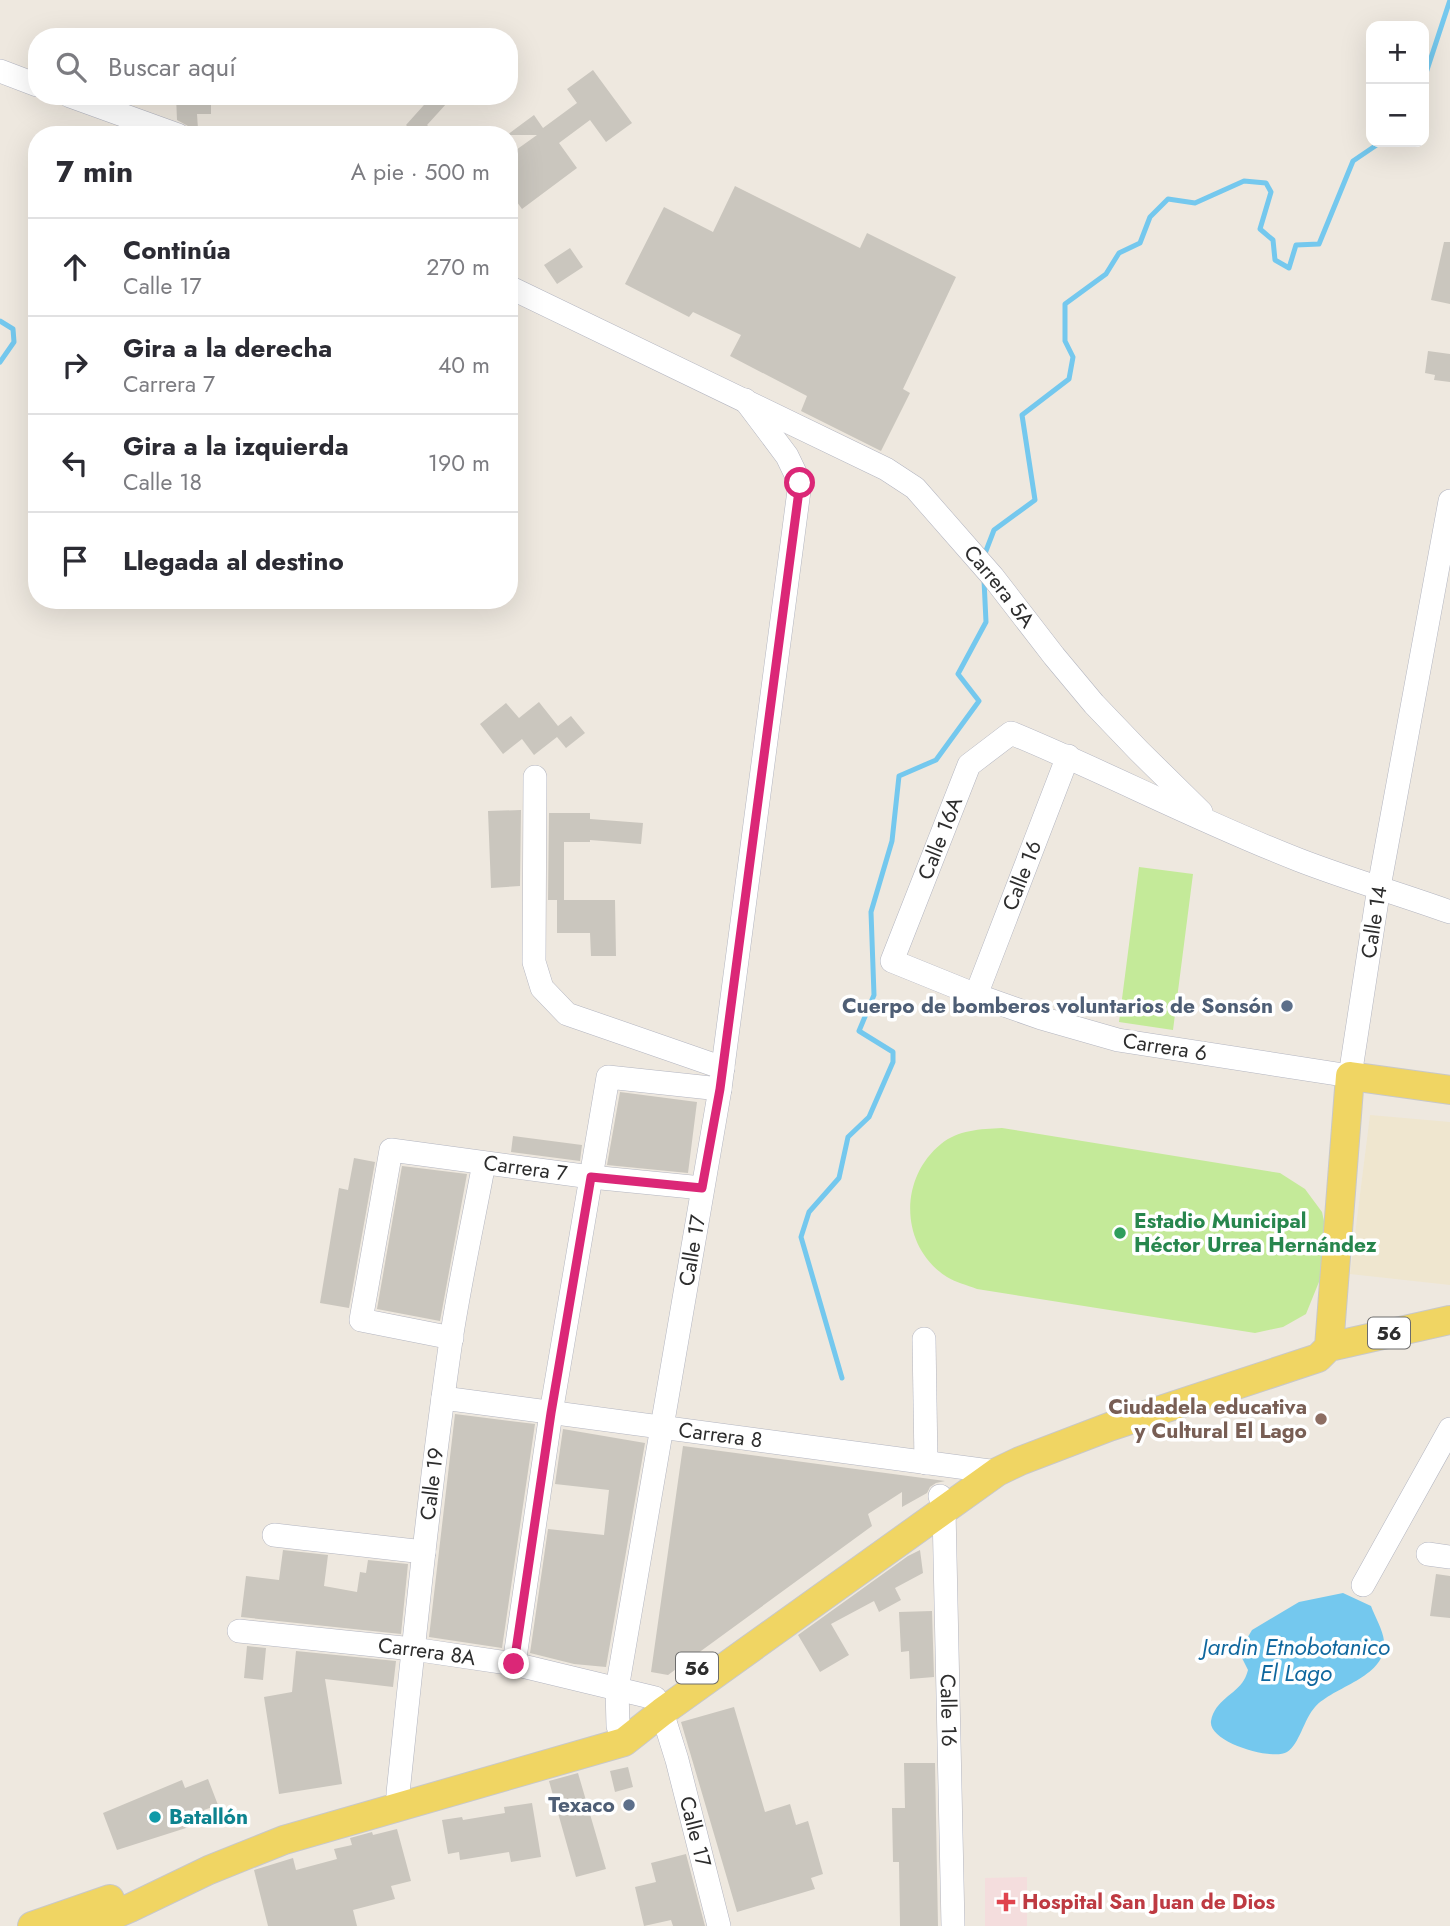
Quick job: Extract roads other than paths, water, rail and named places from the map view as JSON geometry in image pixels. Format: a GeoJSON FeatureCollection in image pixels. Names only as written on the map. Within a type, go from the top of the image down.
{"type":"FeatureCollection","features":[{"type":"Feature","properties":{"kind":"main road","name":"Carrera 6"},"geometry":{"type":"LineString","coordinates":[[1350,1076],[1450,1090]]}},
{"type":"Feature","properties":{"kind":"main road","name":"Calle 14"},"geometry":{"type":"LineString","coordinates":[[1329,1347],[1350,1076]]}},
{"type":"Feature","properties":{"kind":"main road","name":"56"},"geometry":{"type":"LineString","coordinates":[[88,1926],[129,1910],[209,1870],[284,1840],[398,1799],[621,1734],[1014,1449],[1104,1414],[1315,1344],[1329,1347],[1450,1320]]}},
{"type":"Feature","properties":{"kind":"main road","name":"56"},"geometry":{"type":"LineString","coordinates":[[32,1926],[129,1910]]}},
{"type":"Feature","properties":{"kind":"street"},"geometry":{"type":"LineString","coordinates":[[0,71],[28,82]]}},
{"type":"Feature","properties":{"kind":"street"},"geometry":{"type":"LineString","coordinates":[[95,105],[153,126]]}},
{"type":"Feature","properties":{"kind":"street","name":"Carrera 5A"},"geometry":{"type":"LineString","coordinates":[[518,291],[745,400],[896,475],[915,488],[993,577],[1094,704],[1214,824]]}},
{"type":"Feature","properties":{"kind":"street","name":"Calle 17"},"geometry":{"type":"LineString","coordinates":[[621,1734],[617,1689],[721,1079],[800,483],[787,456],[745,400]]}},
{"type":"Feature","properties":{"kind":"street","name":"Calle 14"},"geometry":{"type":"LineString","coordinates":[[1350,1076],[1379,887],[1450,502]]}},
{"type":"Feature","properties":{"kind":"street","name":"Carrera 5A"},"geometry":{"type":"LineString","coordinates":[[1011,733],[1300,860],[1450,912]]}},
{"type":"Feature","properties":{"kind":"street","name":"Calle 16A"},"geometry":{"type":"LineString","coordinates":[[892,961],[969,765],[1011,733]]}},
{"type":"Feature","properties":{"kind":"street","name":"Calle 16"},"geometry":{"type":"LineString","coordinates":[[976,995],[1068,756]]}},
{"type":"Feature","properties":{"kind":"street"},"geometry":{"type":"LineString","coordinates":[[535,777],[534,962],[542,988],[567,1014],[721,1079]]}},
{"type":"Feature","properties":{"kind":"street","name":"Carrera 6"},"geometry":{"type":"LineString","coordinates":[[892,961],[1041,1018],[1118,1040],[1350,1076]]}},
{"type":"Feature","properties":{"kind":"street"},"geometry":{"type":"LineString","coordinates":[[514,1664],[551,1413],[608,1077],[721,1079]]}},
{"type":"Feature","properties":{"kind":"street","name":"Carrera 7"},"geometry":{"type":"LineString","coordinates":[[452,1338],[361,1320],[391,1150],[591,1177],[702,1188]]}},
{"type":"Feature","properties":{"kind":"street","name":"Calle 19"},"geometry":{"type":"LineString","coordinates":[[398,1799],[443,1398],[484,1163]]}},
{"type":"Feature","properties":{"kind":"street"},"geometry":{"type":"LineString","coordinates":[[924,1339],[926,1463]]}},
{"type":"Feature","properties":{"kind":"street","name":"Carrera 8"},"geometry":{"type":"LineString","coordinates":[[443,1398],[987,1471]]}},
{"type":"Feature","properties":{"kind":"street"},"geometry":{"type":"LineString","coordinates":[[1363,1585],[1450,1429]]}},
{"type":"Feature","properties":{"kind":"street","name":"Calle 16"},"geometry":{"type":"LineString","coordinates":[[942,1503],[953,1926]]}},
{"type":"Feature","properties":{"kind":"street"},"geometry":{"type":"LineString","coordinates":[[274,1535],[424,1552]]}},
{"type":"Feature","properties":{"kind":"street","name":"Carrera 8A"},"geometry":{"type":"LineString","coordinates":[[239,1631],[413,1648],[514,1664],[617,1689],[658,1705]]}},
{"type":"Feature","properties":{"kind":"street","name":"Calle 17"},"geometry":{"type":"LineString","coordinates":[[658,1705],[677,1760],[719,1926]]}},
{"type":"Feature","properties":{"kind":"water","name":"Jardin Etnobotanico El Lago"},"geometry":{"type":"Polygon","coordinates":[[[1343,1593],[1371,1606],[1384,1641],[1378,1664],[1315,1707],[1295,1744],[1287,1752],[1256,1752],[1220,1736],[1213,1729],[1213,1714],[1245,1678],[1248,1670],[1239,1652],[1252,1630],[1299,1602],[1343,1593]]]}},
{"type":"Feature","properties":{"kind":"waterway"},"geometry":{"type":"LineString","coordinates":[[1429,64],[1450,0]]}},
{"type":"Feature","properties":{"kind":"waterway"},"geometry":{"type":"LineString","coordinates":[[984,556],[994,530],[1035,500],[1022,415],[1069,379],[1073,357],[1065,341],[1065,304],[1106,274],[1119,253],[1140,243],[1150,217],[1168,199],[1195,203],[1244,181],[1266,183],[1271,192],[1260,229],[1273,240],[1275,260],[1289,268],[1296,245],[1319,244],[1353,161],[1374,147]]}},
{"type":"Feature","properties":{"kind":"waterway"},"geometry":{"type":"LineString","coordinates":[[0,321],[13,329],[14,342],[0,362]]}},
{"type":"Feature","properties":{"kind":"waterway"},"geometry":{"type":"LineString","coordinates":[[842,1378],[801,1237],[809,1212],[839,1178],[848,1137],[869,1117],[893,1062],[893,1052],[859,1031],[874,995],[871,912],[892,841],[899,776],[936,760],[979,701],[958,674],[986,622],[984,580]]}},
{"type":"Feature","properties":{"kind":"place","name":"Cuerpo de bomberos voluntarios de Sonsón"},"geometry":{"type":"Point","coordinates":[1287,1006]}},
{"type":"Feature","properties":{"kind":"place","name":"Estadio Municipal Héctor Urrea Hernández"},"geometry":{"type":"Point","coordinates":[1120,1233]}},
{"type":"Feature","properties":{"kind":"place","name":"Ciudadela educativa y Cultural El Lago"},"geometry":{"type":"Point","coordinates":[1321,1419]}},
{"type":"Feature","properties":{"kind":"place","name":"Texaco"},"geometry":{"type":"Point","coordinates":[629,1805]}},
{"type":"Feature","properties":{"kind":"place","name":"Batallón"},"geometry":{"type":"Point","coordinates":[155,1817]}},
{"type":"Feature","properties":{"kind":"place","name":"Hospital San Juan de Dios"},"geometry":{"type":"Point","coordinates":[1006,1902]}}]}
